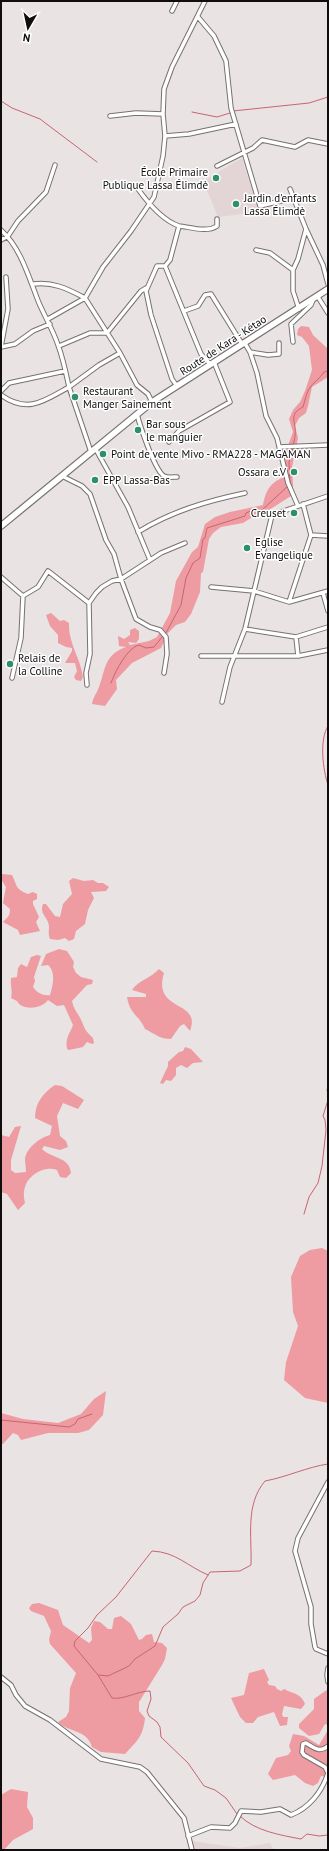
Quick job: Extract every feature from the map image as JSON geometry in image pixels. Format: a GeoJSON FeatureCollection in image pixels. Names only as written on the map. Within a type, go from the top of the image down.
{"type":"FeatureCollection","features":[{"type":"Feature","properties":{"kind":"main road","name":"Route de Kara - Kétao"},"geometry":{"type":"LineString","coordinates":[[1,526],[152,402],[328,289]]}},
{"type":"Feature","properties":{"kind":"street"},"geometry":{"type":"LineString","coordinates":[[172,10],[177,1]]}},
{"type":"Feature","properties":{"kind":"street"},"geometry":{"type":"LineString","coordinates":[[48,319],[85,298],[103,267],[151,205],[162,163],[165,136],[163,114],[164,89],[172,67],[205,1]]}},
{"type":"Feature","properties":{"kind":"street"},"geometry":{"type":"LineString","coordinates":[[198,17],[214,36],[222,49],[226,61],[233,112],[260,206],[293,198]]}},
{"type":"Feature","properties":{"kind":"street"},"geometry":{"type":"LineString","coordinates":[[110,116],[163,114]]}},
{"type":"Feature","properties":{"kind":"street"},"geometry":{"type":"LineString","coordinates":[[165,136],[189,134],[236,124]]}},
{"type":"Feature","properties":{"kind":"street"},"geometry":{"type":"LineString","coordinates":[[217,166],[253,148],[262,140],[295,147],[308,140],[328,144]]}},
{"type":"Feature","properties":{"kind":"street"},"geometry":{"type":"LineString","coordinates":[[1,240],[8,236],[18,221],[46,192],[55,165]]}},
{"type":"Feature","properties":{"kind":"street"},"geometry":{"type":"LineString","coordinates":[[138,189],[151,205],[179,226],[213,228],[217,226],[217,219]]}},
{"type":"Feature","properties":{"kind":"street"},"geometry":{"type":"LineString","coordinates":[[290,189],[323,265],[328,284]]}},
{"type":"Feature","properties":{"kind":"street"},"geometry":{"type":"LineString","coordinates":[[165,266],[170,260],[179,226]]}},
{"type":"Feature","properties":{"kind":"street"},"geometry":{"type":"LineString","coordinates":[[299,309],[293,292],[293,270],[298,259],[306,228]]}},
{"type":"Feature","properties":{"kind":"street"},"geometry":{"type":"LineString","coordinates":[[1,230],[8,236],[33,284],[40,304],[59,346],[69,387],[93,450],[128,507],[150,560]]}},
{"type":"Feature","properties":{"kind":"street"},"geometry":{"type":"LineString","coordinates":[[256,250],[270,253],[293,270]]}},
{"type":"Feature","properties":{"kind":"street"},"geometry":{"type":"LineString","coordinates":[[107,333],[117,318],[141,291],[146,288],[158,266],[165,266]]}},
{"type":"Feature","properties":{"kind":"street"},"geometry":{"type":"LineString","coordinates":[[165,266],[201,354],[212,363],[230,402],[179,432],[169,442]]}},
{"type":"Feature","properties":{"kind":"street"},"geometry":{"type":"LineString","coordinates":[[6,277],[8,309],[1,347],[14,344],[33,331],[50,324]]}},
{"type":"Feature","properties":{"kind":"street"},"geometry":{"type":"LineString","coordinates":[[33,284],[46,283],[64,287],[85,298],[120,353],[136,385],[148,394],[152,402]]}},
{"type":"Feature","properties":{"kind":"street"},"geometry":{"type":"LineString","coordinates":[[146,288],[151,315],[172,379],[177,386]]}},
{"type":"Feature","properties":{"kind":"street"},"geometry":{"type":"LineString","coordinates":[[184,311],[198,306],[205,295],[211,294],[250,352],[262,392],[266,415],[277,438],[289,484],[298,506]]}},
{"type":"Feature","properties":{"kind":"street"},"geometry":{"type":"LineString","coordinates":[[293,342],[291,324],[311,305],[315,298],[328,313]]}},
{"type":"Feature","properties":{"kind":"street"},"geometry":{"type":"LineString","coordinates":[[59,346],[90,333],[107,333]]}},
{"type":"Feature","properties":{"kind":"street"},"geometry":{"type":"LineString","coordinates":[[250,352],[268,355],[279,354],[279,344]]}},
{"type":"Feature","properties":{"kind":"street"},"geometry":{"type":"LineString","coordinates":[[1,395],[13,403],[40,404],[69,387],[99,365],[120,353]]}},
{"type":"Feature","properties":{"kind":"street"},"geometry":{"type":"LineString","coordinates":[[1,391],[9,383],[65,371]]}},
{"type":"Feature","properties":{"kind":"street"},"geometry":{"type":"LineString","coordinates":[[137,414],[142,434],[160,472],[166,477],[177,477]]}},
{"type":"Feature","properties":{"kind":"street"},"geometry":{"type":"LineString","coordinates":[[279,447],[328,445]]}},
{"type":"Feature","properties":{"kind":"street"},"geometry":{"type":"LineString","coordinates":[[62,476],[82,486],[90,494],[106,540],[114,554],[121,579],[136,619],[150,627],[160,630],[166,636],[167,654],[164,673]]}},
{"type":"Feature","properties":{"kind":"street"},"geometry":{"type":"LineString","coordinates":[[138,532],[162,517],[193,505],[245,493]]}},
{"type":"Feature","properties":{"kind":"street"},"geometry":{"type":"LineString","coordinates":[[222,702],[234,656],[245,629],[272,515],[328,496]]}},
{"type":"Feature","properties":{"kind":"street"},"geometry":{"type":"LineString","coordinates":[[289,602],[311,535],[303,504]]}},
{"type":"Feature","properties":{"kind":"street"},"geometry":{"type":"LineString","coordinates":[[311,535],[328,536]]}},
{"type":"Feature","properties":{"kind":"street"},"geometry":{"type":"LineString","coordinates":[[87,685],[86,673],[90,654],[89,603],[102,588],[112,581],[121,579],[150,560],[185,543]]}},
{"type":"Feature","properties":{"kind":"street"},"geometry":{"type":"LineString","coordinates":[[23,596],[38,587],[48,571],[89,603]]}},
{"type":"Feature","properties":{"kind":"street"},"geometry":{"type":"LineString","coordinates":[[1,577],[23,596]]}},
{"type":"Feature","properties":{"kind":"street"},"geometry":{"type":"LineString","coordinates":[[211,587],[254,592],[289,602],[323,594],[328,591]]}},
{"type":"Feature","properties":{"kind":"street"},"geometry":{"type":"LineString","coordinates":[[323,594],[328,611]]}},
{"type":"Feature","properties":{"kind":"street"},"geometry":{"type":"LineString","coordinates":[[12,678],[21,638],[23,596]]}},
{"type":"Feature","properties":{"kind":"street"},"geometry":{"type":"LineString","coordinates":[[245,629],[296,637],[328,627]]}},
{"type":"Feature","properties":{"kind":"street"},"geometry":{"type":"LineString","coordinates":[[296,637],[298,656]]}},
{"type":"Feature","properties":{"kind":"street"},"geometry":{"type":"LineString","coordinates":[[201,656],[298,656],[328,650]]}},
{"type":"Feature","properties":{"kind":"street"},"geometry":{"type":"LineString","coordinates":[[328,1482],[298,1538],[295,1551],[304,1581],[306,1594],[311,1607],[311,1624],[314,1647],[328,1654]]}},
{"type":"Feature","properties":{"kind":"street"},"geometry":{"type":"LineString","coordinates":[[328,1668],[326,1675],[328,1682]]}},
{"type":"Feature","properties":{"kind":"street"},"geometry":{"type":"LineString","coordinates":[[1,1677],[11,1685],[24,1706],[50,1720],[101,1759],[140,1767],[147,1772],[184,1818],[192,1850]]}},
{"type":"Feature","properties":{"kind":"street"},"geometry":{"type":"LineString","coordinates":[[188,1836],[211,1827],[230,1828],[235,1824],[241,1811],[261,1812],[280,1808],[291,1815],[310,1805],[324,1784],[328,1773],[325,1767],[304,1755],[302,1752],[303,1744],[306,1743],[322,1750],[328,1746]]}},
{"type":"Feature","properties":{"kind":"shaded area"},"geometry":{"type":"Polygon","coordinates":[[[242,158],[259,212],[218,217],[203,181],[242,158]]]}},
{"type":"Feature","properties":{"kind":"shaded area"},"geometry":{"type":"Polygon","coordinates":[[[301,326],[309,327],[313,335],[328,349],[328,377],[312,387],[306,413],[299,418],[295,426],[298,438],[292,467],[293,485],[291,496],[261,515],[251,518],[243,523],[221,527],[213,533],[209,539],[203,572],[201,573],[200,592],[191,614],[185,622],[176,625],[168,633],[161,648],[132,663],[116,680],[117,689],[105,706],[92,704],[107,663],[113,654],[126,647],[119,646],[118,636],[124,639],[130,635],[130,630],[135,628],[139,631],[139,639],[136,643],[128,642],[130,645],[149,641],[157,637],[170,613],[176,581],[192,552],[198,547],[205,524],[215,517],[230,512],[263,505],[269,488],[275,482],[284,477],[286,451],[293,432],[289,419],[293,410],[300,402],[312,370],[309,346],[302,337],[297,335],[298,329],[301,326]]]}},
{"type":"Feature","properties":{"kind":"shaded area"},"geometry":{"type":"Polygon","coordinates":[[[51,613],[60,621],[64,620],[69,623],[70,637],[83,677],[81,681],[76,680],[74,677],[77,671],[75,663],[65,663],[72,651],[72,648],[58,643],[58,635],[50,626],[46,615],[51,613]]]}},
{"type":"Feature","properties":{"kind":"shaded area"},"geometry":{"type":"Polygon","coordinates":[[[2,874],[12,875],[17,886],[24,892],[28,894],[33,892],[37,894],[37,899],[33,901],[33,904],[39,917],[36,922],[40,931],[20,935],[18,930],[3,922],[10,913],[10,909],[3,903],[6,887],[1,879],[2,874]]]}},
{"type":"Feature","properties":{"kind":"shaded area"},"geometry":{"type":"Polygon","coordinates":[[[73,878],[84,881],[93,880],[98,883],[103,883],[109,887],[106,891],[91,892],[94,898],[88,910],[85,924],[76,931],[74,939],[69,941],[65,938],[58,940],[50,939],[49,926],[42,910],[43,904],[46,904],[55,916],[60,917],[63,904],[72,894],[69,881],[73,878]]]}},
{"type":"Feature","properties":{"kind":"shaded area"},"geometry":{"type":"Polygon","coordinates":[[[59,949],[67,951],[74,962],[73,967],[76,973],[81,977],[93,980],[92,984],[87,985],[72,1001],[85,1029],[93,1038],[94,1043],[92,1044],[87,1042],[83,1047],[69,1050],[67,1049],[67,1041],[73,1025],[64,1005],[57,1006],[48,1000],[37,1007],[32,1008],[23,1006],[11,998],[11,978],[17,977],[18,968],[21,964],[27,967],[31,957],[37,955],[41,956],[34,977],[35,981],[33,987],[40,994],[50,995],[53,983],[52,971],[48,965],[41,966],[46,954],[59,949]]]}},
{"type":"Feature","properties":{"kind":"shaded area"},"geometry":{"type":"Polygon","coordinates":[[[159,969],[164,973],[162,986],[165,994],[170,1000],[189,1014],[192,1021],[190,1031],[184,1024],[180,1026],[171,1039],[161,1037],[145,1029],[128,1003],[127,997],[146,997],[146,994],[132,990],[159,969]]]}},
{"type":"Feature","properties":{"kind":"shaded area"},"geometry":{"type":"Polygon","coordinates":[[[185,1047],[191,1049],[203,1062],[193,1063],[187,1068],[181,1065],[176,1068],[176,1075],[171,1081],[166,1080],[163,1084],[160,1083],[168,1066],[168,1062],[179,1052],[183,1051],[185,1047]]]}},
{"type":"Feature","properties":{"kind":"shaded area"},"geometry":{"type":"Polygon","coordinates":[[[55,1085],[62,1086],[84,1100],[78,1109],[63,1103],[57,1116],[60,1136],[66,1141],[68,1147],[60,1150],[44,1146],[42,1149],[67,1163],[70,1167],[71,1173],[66,1178],[60,1177],[57,1170],[47,1169],[33,1175],[25,1187],[25,1203],[18,1210],[7,1194],[1,1192],[1,1135],[9,1137],[15,1127],[21,1126],[11,1160],[11,1170],[15,1173],[26,1172],[25,1159],[28,1151],[42,1138],[50,1135],[52,1126],[35,1118],[35,1113],[40,1099],[55,1085]]]}},
{"type":"Feature","properties":{"kind":"shaded area"},"geometry":{"type":"Polygon","coordinates":[[[322,1248],[328,1251],[328,1403],[305,1398],[284,1380],[286,1362],[298,1326],[293,1312],[291,1277],[300,1256],[310,1250],[322,1248]]]}},
{"type":"Feature","properties":{"kind":"shaded area"},"geometry":{"type":"Polygon","coordinates":[[[106,1391],[103,1415],[89,1430],[78,1433],[48,1433],[21,1440],[18,1435],[13,1433],[3,1444],[1,1444],[1,1413],[23,1419],[58,1423],[81,1414],[94,1399],[106,1391]]]}},
{"type":"Feature","properties":{"kind":"shaded area"},"geometry":{"type":"Polygon","coordinates":[[[39,1603],[58,1610],[63,1625],[89,1643],[92,1640],[91,1628],[94,1621],[100,1622],[108,1629],[112,1629],[114,1618],[121,1616],[131,1624],[139,1640],[146,1635],[152,1634],[154,1642],[162,1643],[167,1648],[162,1665],[139,1702],[139,1711],[145,1718],[143,1730],[136,1742],[125,1754],[101,1752],[92,1747],[90,1741],[82,1734],[67,1728],[58,1722],[66,1717],[69,1711],[70,1688],[76,1673],[50,1644],[49,1640],[51,1631],[44,1616],[31,1611],[29,1608],[32,1604],[39,1603]]]}},
{"type":"Feature","properties":{"kind":"shaded area"},"geometry":{"type":"Polygon","coordinates":[[[264,1669],[269,1680],[267,1682],[269,1685],[275,1686],[281,1691],[284,1689],[296,1694],[305,1704],[301,1709],[284,1706],[282,1714],[283,1717],[288,1717],[287,1725],[280,1726],[274,1712],[258,1717],[253,1723],[246,1723],[240,1717],[231,1698],[244,1695],[249,1673],[264,1669]]]}},
{"type":"Feature","properties":{"kind":"shaded area"},"geometry":{"type":"Polygon","coordinates":[[[328,1689],[328,1725],[325,1724],[319,1734],[309,1736],[299,1728],[299,1724],[314,1709],[314,1699],[328,1689]]]}},
{"type":"Feature","properties":{"kind":"shaded area"},"geometry":{"type":"Polygon","coordinates":[[[328,1730],[328,1777],[321,1776],[318,1783],[313,1786],[305,1783],[295,1775],[273,1780],[268,1774],[276,1758],[288,1755],[291,1751],[289,1746],[293,1734],[304,1736],[319,1745],[328,1730]]]}},
{"type":"Feature","properties":{"kind":"shaded area"},"geometry":{"type":"Polygon","coordinates":[[[11,1789],[28,1792],[27,1807],[33,1818],[33,1829],[13,1840],[4,1850],[1,1850],[1,1795],[11,1789]]]}},
{"type":"Feature","properties":{"kind":"shaded area"},"geometry":{"type":"Polygon","coordinates":[[[191,1841],[240,1848],[270,1843],[274,1850],[194,1850],[191,1841]]]}},
{"type":"Feature","properties":{"kind":"waterway"},"geometry":{"type":"LineString","coordinates":[[233,111],[309,103],[328,97]]}},
{"type":"Feature","properties":{"kind":"waterway"},"geometry":{"type":"LineString","coordinates":[[1,101],[12,108],[40,119],[97,162]]}},
{"type":"Feature","properties":{"kind":"waterway"},"geometry":{"type":"LineString","coordinates":[[192,112],[217,117],[230,113]]}},
{"type":"Feature","properties":{"kind":"waterway"},"geometry":{"type":"LineString","coordinates":[[293,445],[295,436],[295,413],[303,407],[307,393],[311,387],[324,372],[328,371]]}},
{"type":"Feature","properties":{"kind":"waterway"},"geometry":{"type":"LineString","coordinates":[[290,484],[289,462],[293,448]]}},
{"type":"Feature","properties":{"kind":"waterway"},"geometry":{"type":"LineString","coordinates":[[111,683],[118,667],[130,651],[139,645],[146,648],[154,647],[167,631],[181,605],[186,578],[193,563],[200,558],[203,539],[205,538],[207,528],[245,516],[246,513],[253,510],[262,510],[288,486]]}},
{"type":"Feature","properties":{"kind":"waterway"},"geometry":{"type":"LineString","coordinates":[[328,726],[325,732],[323,747],[323,763],[328,785]]}},
{"type":"Feature","properties":{"kind":"waterway"},"geometry":{"type":"LineString","coordinates":[[328,1087],[328,1094]]}},
{"type":"Feature","properties":{"kind":"waterway"},"geometry":{"type":"LineString","coordinates":[[304,1214],[309,1197],[318,1183],[322,1166],[326,1130],[323,1116],[328,1100]]}},
{"type":"Feature","properties":{"kind":"waterway"},"geometry":{"type":"LineString","coordinates":[[1,1420],[69,1427],[75,1424],[78,1419],[92,1414]]}},
{"type":"Feature","properties":{"kind":"waterway"},"geometry":{"type":"LineString","coordinates":[[99,1675],[108,1676],[129,1666],[135,1659],[155,1646],[163,1627],[178,1614],[183,1607],[195,1601],[200,1595],[203,1583],[210,1572],[240,1571],[251,1565],[252,1510],[259,1490],[265,1481],[312,1467],[328,1464]]}},
{"type":"Feature","properties":{"kind":"waterway"},"geometry":{"type":"LineString","coordinates":[[208,1575],[175,1557],[152,1551],[116,1597],[97,1615],[88,1628],[75,1641],[74,1646],[98,1675],[112,1698],[121,1698],[140,1692],[150,1691],[151,1699],[147,1711],[149,1716],[157,1722],[160,1727],[161,1737],[188,1763],[204,1786],[215,1790],[226,1798],[237,1814]]}},
{"type":"Feature","properties":{"kind":"waterway"},"geometry":{"type":"LineString","coordinates":[[240,1816],[260,1829],[285,1836],[301,1839],[307,1834],[319,1836],[328,1835]]}},
{"type":"Feature","properties":{"kind":"place","name":"École Primaire Publique Lassa Élimdè"},"geometry":{"type":"Point","coordinates":[216,178]}},
{"type":"Feature","properties":{"kind":"place","name":"Jardin d'enfants Lassa Élimdè"},"geometry":{"type":"Point","coordinates":[236,204]}},
{"type":"Feature","properties":{"kind":"place","name":"Restaurant Manger Sainement"},"geometry":{"type":"Point","coordinates":[75,397]}},
{"type":"Feature","properties":{"kind":"place","name":"Bar sous le manguier"},"geometry":{"type":"Point","coordinates":[138,430]}},
{"type":"Feature","properties":{"kind":"place","name":"Point de vente Mivo - RMA228 - MAGAMAN"},"geometry":{"type":"Point","coordinates":[103,454]}},
{"type":"Feature","properties":{"kind":"place","name":"Ossara e.V"},"geometry":{"type":"Point","coordinates":[294,472]}},
{"type":"Feature","properties":{"kind":"place","name":"EPP Lassa-Bas"},"geometry":{"type":"Point","coordinates":[95,480]}},
{"type":"Feature","properties":{"kind":"place","name":"Creuset"},"geometry":{"type":"Point","coordinates":[294,513]}},
{"type":"Feature","properties":{"kind":"place","name":"Eglise Evangelique"},"geometry":{"type":"Point","coordinates":[247,548]}},
{"type":"Feature","properties":{"kind":"place","name":"Relais de la Colline"},"geometry":{"type":"Point","coordinates":[10,664]}}]}
